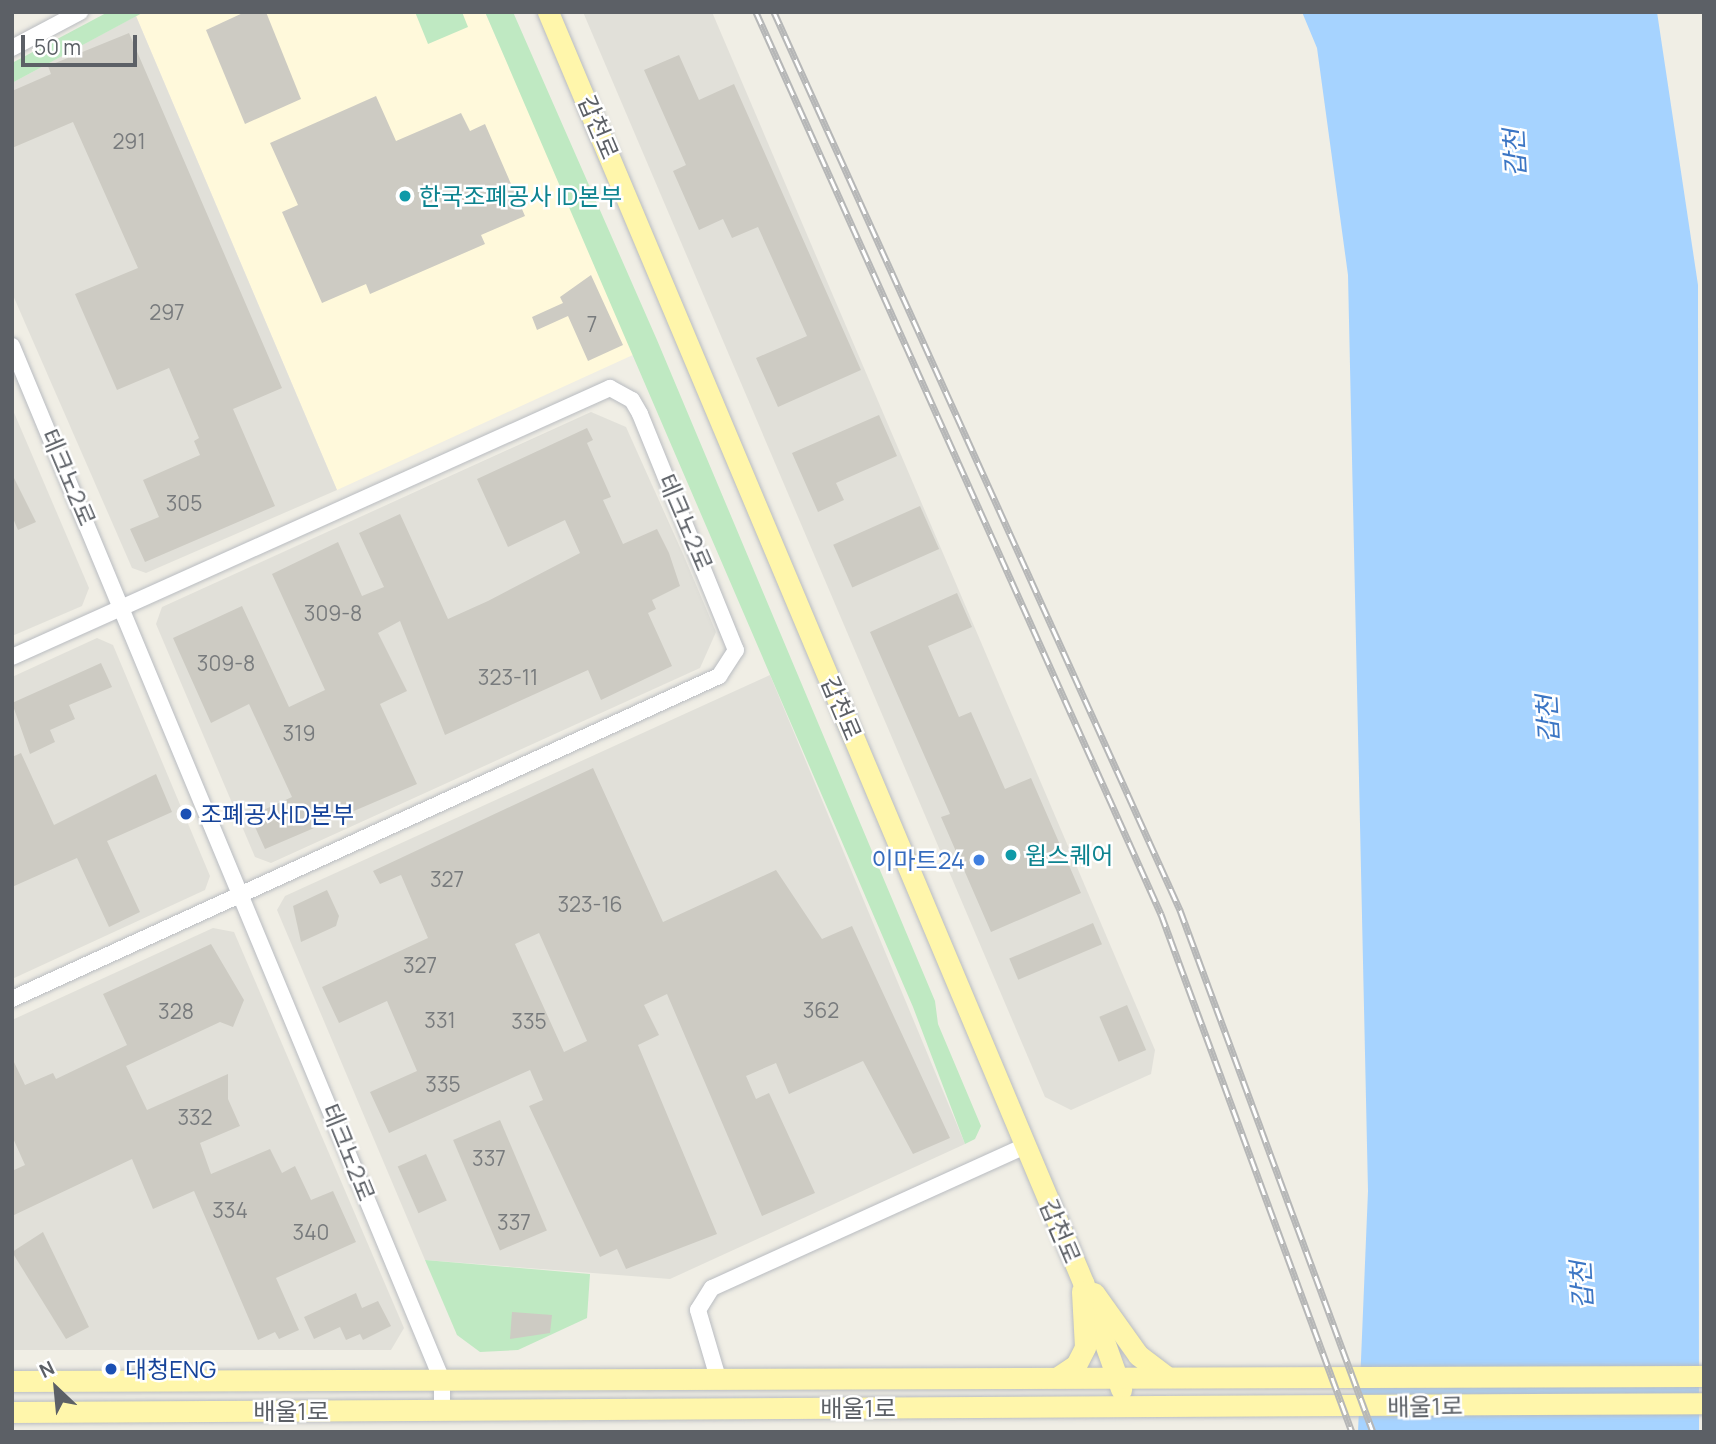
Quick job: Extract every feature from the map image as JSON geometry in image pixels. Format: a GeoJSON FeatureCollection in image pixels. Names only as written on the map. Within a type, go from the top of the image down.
{"type":"FeatureCollection","features":[{"type":"Feature","properties":{"kind":"main road","name":"갑천로"},"geometry":{"type":"LineString","coordinates":[[548,12],[1083,1282],[1121,1377],[1123,1408]]}},
{"type":"Feature","properties":{"kind":"main road"},"geometry":{"type":"LineString","coordinates":[[1083,1282],[1138,1355],[1167,1377]]}},
{"type":"Feature","properties":{"kind":"main road"},"geometry":{"type":"LineString","coordinates":[[1058,1377],[1076,1365],[1085,1347],[1083,1282]]}},
{"type":"Feature","properties":{"kind":"main road","name":"배울1로"},"geometry":{"type":"LineString","coordinates":[[12,1381],[1704,1376]]}},
{"type":"Feature","properties":{"kind":"main road","name":"배울1로"},"geometry":{"type":"LineString","coordinates":[[12,1412],[1208,1408],[1704,1403]]}},
{"type":"Feature","properties":{"kind":"street"},"geometry":{"type":"LineString","coordinates":[[12,48],[80,12]]}},
{"type":"Feature","properties":{"kind":"street","name":"테크노2로"},"geometry":{"type":"LineString","coordinates":[[12,346],[125,608],[442,1380],[442,1411]]}},
{"type":"Feature","properties":{"kind":"street","name":"테크노2로"},"geometry":{"type":"LineString","coordinates":[[12,657],[125,608],[592,391],[610,388],[632,400],[640,414],[732,632],[733,658],[719,676],[12,999]]}},
{"type":"Feature","properties":{"kind":"street"},"geometry":{"type":"LineString","coordinates":[[718,1378],[698,1310],[712,1288],[1026,1146]]}},
{"type":"Feature","properties":{"kind":"shaded area"},"geometry":{"type":"Polygon","coordinates":[[[144,12],[485,12],[635,354],[337,490],[136,16],[144,12]]]}},
{"type":"Feature","properties":{"kind":"shaded area"},"geometry":{"type":"Polygon","coordinates":[[[583,12],[712,12],[1155,1050],[1151,1074],[1071,1110],[1045,1097],[583,12]]]}},
{"type":"Feature","properties":{"kind":"shaded area"},"geometry":{"type":"Polygon","coordinates":[[[136,16],[337,490],[146,573],[132,568],[12,293],[12,83],[136,16]]]}},
{"type":"Feature","properties":{"kind":"shaded area"},"geometry":{"type":"Polygon","coordinates":[[[12,408],[89,588],[82,606],[12,636],[12,408]]]}},
{"type":"Feature","properties":{"kind":"shaded area"},"geometry":{"type":"Polygon","coordinates":[[[591,412],[626,427],[683,554],[716,632],[700,668],[271,863],[255,857],[156,624],[162,607],[591,412]]]}},
{"type":"Feature","properties":{"kind":"shaded area"},"geometry":{"type":"Polygon","coordinates":[[[97,638],[113,645],[210,876],[205,890],[12,979],[12,677],[97,638]]]}},
{"type":"Feature","properties":{"kind":"shaded area"},"geometry":{"type":"Polygon","coordinates":[[[770,675],[965,1144],[670,1279],[425,1260],[277,910],[285,896],[770,675]]]}},
{"type":"Feature","properties":{"kind":"shaded area"},"geometry":{"type":"Polygon","coordinates":[[[213,928],[234,932],[404,1328],[391,1350],[12,1350],[12,1020],[213,928]]]}},
{"type":"Feature","properties":{"kind":"green space"},"geometry":{"type":"Polygon","coordinates":[[[108,12],[144,12],[12,83],[12,63],[108,12]]]}},
{"type":"Feature","properties":{"kind":"green space"},"geometry":{"type":"Polygon","coordinates":[[[415,12],[462,12],[468,27],[428,44],[415,12]]]}},
{"type":"Feature","properties":{"kind":"green space"},"geometry":{"type":"Polygon","coordinates":[[[485,12],[513,12],[657,340],[935,1001],[938,1024],[981,1126],[975,1139],[965,1144],[913,1007],[485,12]]]}},
{"type":"Feature","properties":{"kind":"green space"},"geometry":{"type":"Polygon","coordinates":[[[425,1260],[590,1274],[587,1318],[518,1350],[480,1352],[457,1335],[425,1260]]]}},
{"type":"Feature","properties":{"kind":"water","name":"갑천"},"geometry":{"type":"Polygon","coordinates":[[[1302,12],[1657,12],[1698,285],[1699,1432],[1358,1432],[1368,1191],[1348,275],[1317,48],[1302,12]]]}},
{"type":"Feature","properties":{"kind":"building"},"geometry":{"type":"Polygon","coordinates":[[[245,12],[266,12],[301,99],[245,124],[206,30],[245,12]]]}},
{"type":"Feature","properties":{"kind":"building"},"geometry":{"type":"Polygon","coordinates":[[[129,33],[282,388],[233,409],[275,506],[145,562],[130,529],[159,517],[143,480],[200,455],[194,441],[199,438],[169,368],[117,390],[75,294],[138,268],[73,122],[12,148],[12,91],[51,74],[48,66],[129,33]]]}},
{"type":"Feature","properties":{"kind":"building"},"geometry":{"type":"Polygon","coordinates":[[[679,55],[699,100],[734,84],[861,370],[778,407],[756,358],[807,336],[758,227],[732,238],[723,219],[699,230],[673,171],[686,165],[644,70],[679,55]]]}},
{"type":"Feature","properties":{"kind":"building","name":"한국조폐공사 ID본부"},"geometry":{"type":"Polygon","coordinates":[[[376,96],[396,141],[461,113],[470,131],[485,124],[525,216],[481,235],[485,244],[370,294],[366,284],[322,303],[282,212],[298,205],[270,143],[376,96]]]}},
{"type":"Feature","properties":{"kind":"building"},"geometry":{"type":"Polygon","coordinates":[[[591,275],[623,345],[588,361],[568,316],[537,330],[532,317],[563,303],[560,297],[591,275]]]}},
{"type":"Feature","properties":{"kind":"building"},"geometry":{"type":"Polygon","coordinates":[[[879,415],[897,456],[836,483],[844,500],[818,512],[792,453],[879,415]]]}},
{"type":"Feature","properties":{"kind":"building"},"geometry":{"type":"Polygon","coordinates":[[[587,428],[593,440],[587,443],[611,497],[603,500],[623,544],[657,529],[669,553],[680,586],[652,600],[656,609],[648,613],[672,666],[601,700],[588,670],[445,735],[400,621],[378,633],[407,691],[380,704],[417,784],[265,849],[250,816],[292,797],[249,704],[211,723],[173,638],[242,606],[289,707],[325,690],[272,574],[338,542],[362,596],[384,587],[359,533],[400,514],[448,619],[488,601],[580,553],[565,520],[508,547],[477,479],[587,428]]]}},
{"type":"Feature","properties":{"kind":"building"},"geometry":{"type":"Polygon","coordinates":[[[12,474],[36,522],[18,530],[12,516],[12,474]]]}},
{"type":"Feature","properties":{"kind":"building"},"geometry":{"type":"Polygon","coordinates":[[[920,506],[939,549],[852,588],[833,545],[920,506]]]}},
{"type":"Feature","properties":{"kind":"building"},"geometry":{"type":"Polygon","coordinates":[[[957,593],[972,627],[928,646],[959,717],[971,712],[1005,789],[1031,778],[1081,893],[991,932],[941,817],[950,814],[870,632],[957,593]]]}},
{"type":"Feature","properties":{"kind":"building"},"geometry":{"type":"Polygon","coordinates":[[[101,663],[112,687],[69,705],[75,719],[50,730],[55,742],[30,754],[12,703],[101,663]]]}},
{"type":"Feature","properties":{"kind":"building"},"geometry":{"type":"Polygon","coordinates":[[[21,753],[54,825],[156,774],[172,812],[107,841],[140,912],[109,927],[77,858],[12,887],[12,757],[21,753]]]}},
{"type":"Feature","properties":{"kind":"building"},"geometry":{"type":"Polygon","coordinates":[[[593,768],[663,922],[776,870],[822,939],[852,926],[950,1138],[913,1154],[863,1061],[789,1094],[776,1063],[746,1076],[756,1099],[769,1093],[815,1193],[762,1216],[667,994],[644,1005],[659,1035],[638,1045],[717,1234],[626,1269],[617,1249],[600,1257],[529,1106],[543,1100],[530,1070],[389,1133],[370,1092],[417,1071],[387,1001],[339,1023],[322,987],[428,938],[401,875],[380,884],[373,871],[593,768]],[[539,933],[515,944],[564,1052],[587,1041],[539,933]]]}},
{"type":"Feature","properties":{"kind":"building"},"geometry":{"type":"Polygon","coordinates":[[[327,890],[339,916],[336,926],[301,942],[293,906],[327,890]]]}},
{"type":"Feature","properties":{"kind":"building"},"geometry":{"type":"Polygon","coordinates":[[[1093,923],[1102,944],[1018,980],[1009,959],[1093,923]]]}},
{"type":"Feature","properties":{"kind":"building"},"geometry":{"type":"Polygon","coordinates":[[[211,944],[244,1000],[233,1027],[220,1022],[126,1066],[147,1110],[228,1074],[228,1099],[240,1126],[200,1143],[211,1174],[270,1149],[282,1173],[295,1166],[311,1200],[333,1191],[356,1242],[276,1278],[299,1330],[279,1339],[275,1332],[258,1340],[194,1191],[153,1209],[132,1159],[12,1216],[12,1171],[25,1165],[12,1136],[12,1058],[25,1085],[53,1073],[56,1079],[127,1045],[103,994],[211,944]]]}},
{"type":"Feature","properties":{"kind":"building"},"geometry":{"type":"Polygon","coordinates":[[[1127,1005],[1146,1050],[1119,1062],[1099,1017],[1127,1005]]]}},
{"type":"Feature","properties":{"kind":"building"},"geometry":{"type":"Polygon","coordinates":[[[500,1120],[547,1230],[500,1250],[453,1140],[500,1120]]]}},
{"type":"Feature","properties":{"kind":"building"},"geometry":{"type":"Polygon","coordinates":[[[426,1154],[447,1201],[418,1213],[398,1167],[426,1154]]]}},
{"type":"Feature","properties":{"kind":"building"},"geometry":{"type":"Polygon","coordinates":[[[43,1232],[89,1327],[66,1339],[12,1252],[43,1232]]]}},
{"type":"Feature","properties":{"kind":"building"},"geometry":{"type":"Polygon","coordinates":[[[356,1293],[362,1308],[378,1301],[391,1326],[363,1340],[360,1334],[346,1340],[340,1327],[314,1339],[304,1317],[356,1293]]]}},
{"type":"Feature","properties":{"kind":"building"},"geometry":{"type":"Polygon","coordinates":[[[512,1312],[552,1315],[550,1333],[510,1339],[512,1312]]]}},
{"type":"Feature","properties":{"kind":"railway"},"geometry":{"type":"LineString","coordinates":[[756,12],[1161,914],[1352,1432]]}},
{"type":"Feature","properties":{"kind":"railway"},"geometry":{"type":"LineString","coordinates":[[774,12],[1180,910],[1373,1432]]}},
{"type":"Feature","properties":{"kind":"place","name":"한국조폐공사 ID본부"},"geometry":{"type":"Point","coordinates":[405,196]}},
{"type":"Feature","properties":{"kind":"place","name":"조폐공사ID본부"},"geometry":{"type":"Point","coordinates":[186,814]}},
{"type":"Feature","properties":{"kind":"place","name":"윕스퀘어"},"geometry":{"type":"Point","coordinates":[1011,855]}},
{"type":"Feature","properties":{"kind":"place","name":"이마트24"},"geometry":{"type":"Point","coordinates":[979,860]}},
{"type":"Feature","properties":{"kind":"place","name":"대청ENG"},"geometry":{"type":"Point","coordinates":[111,1369]}}]}
